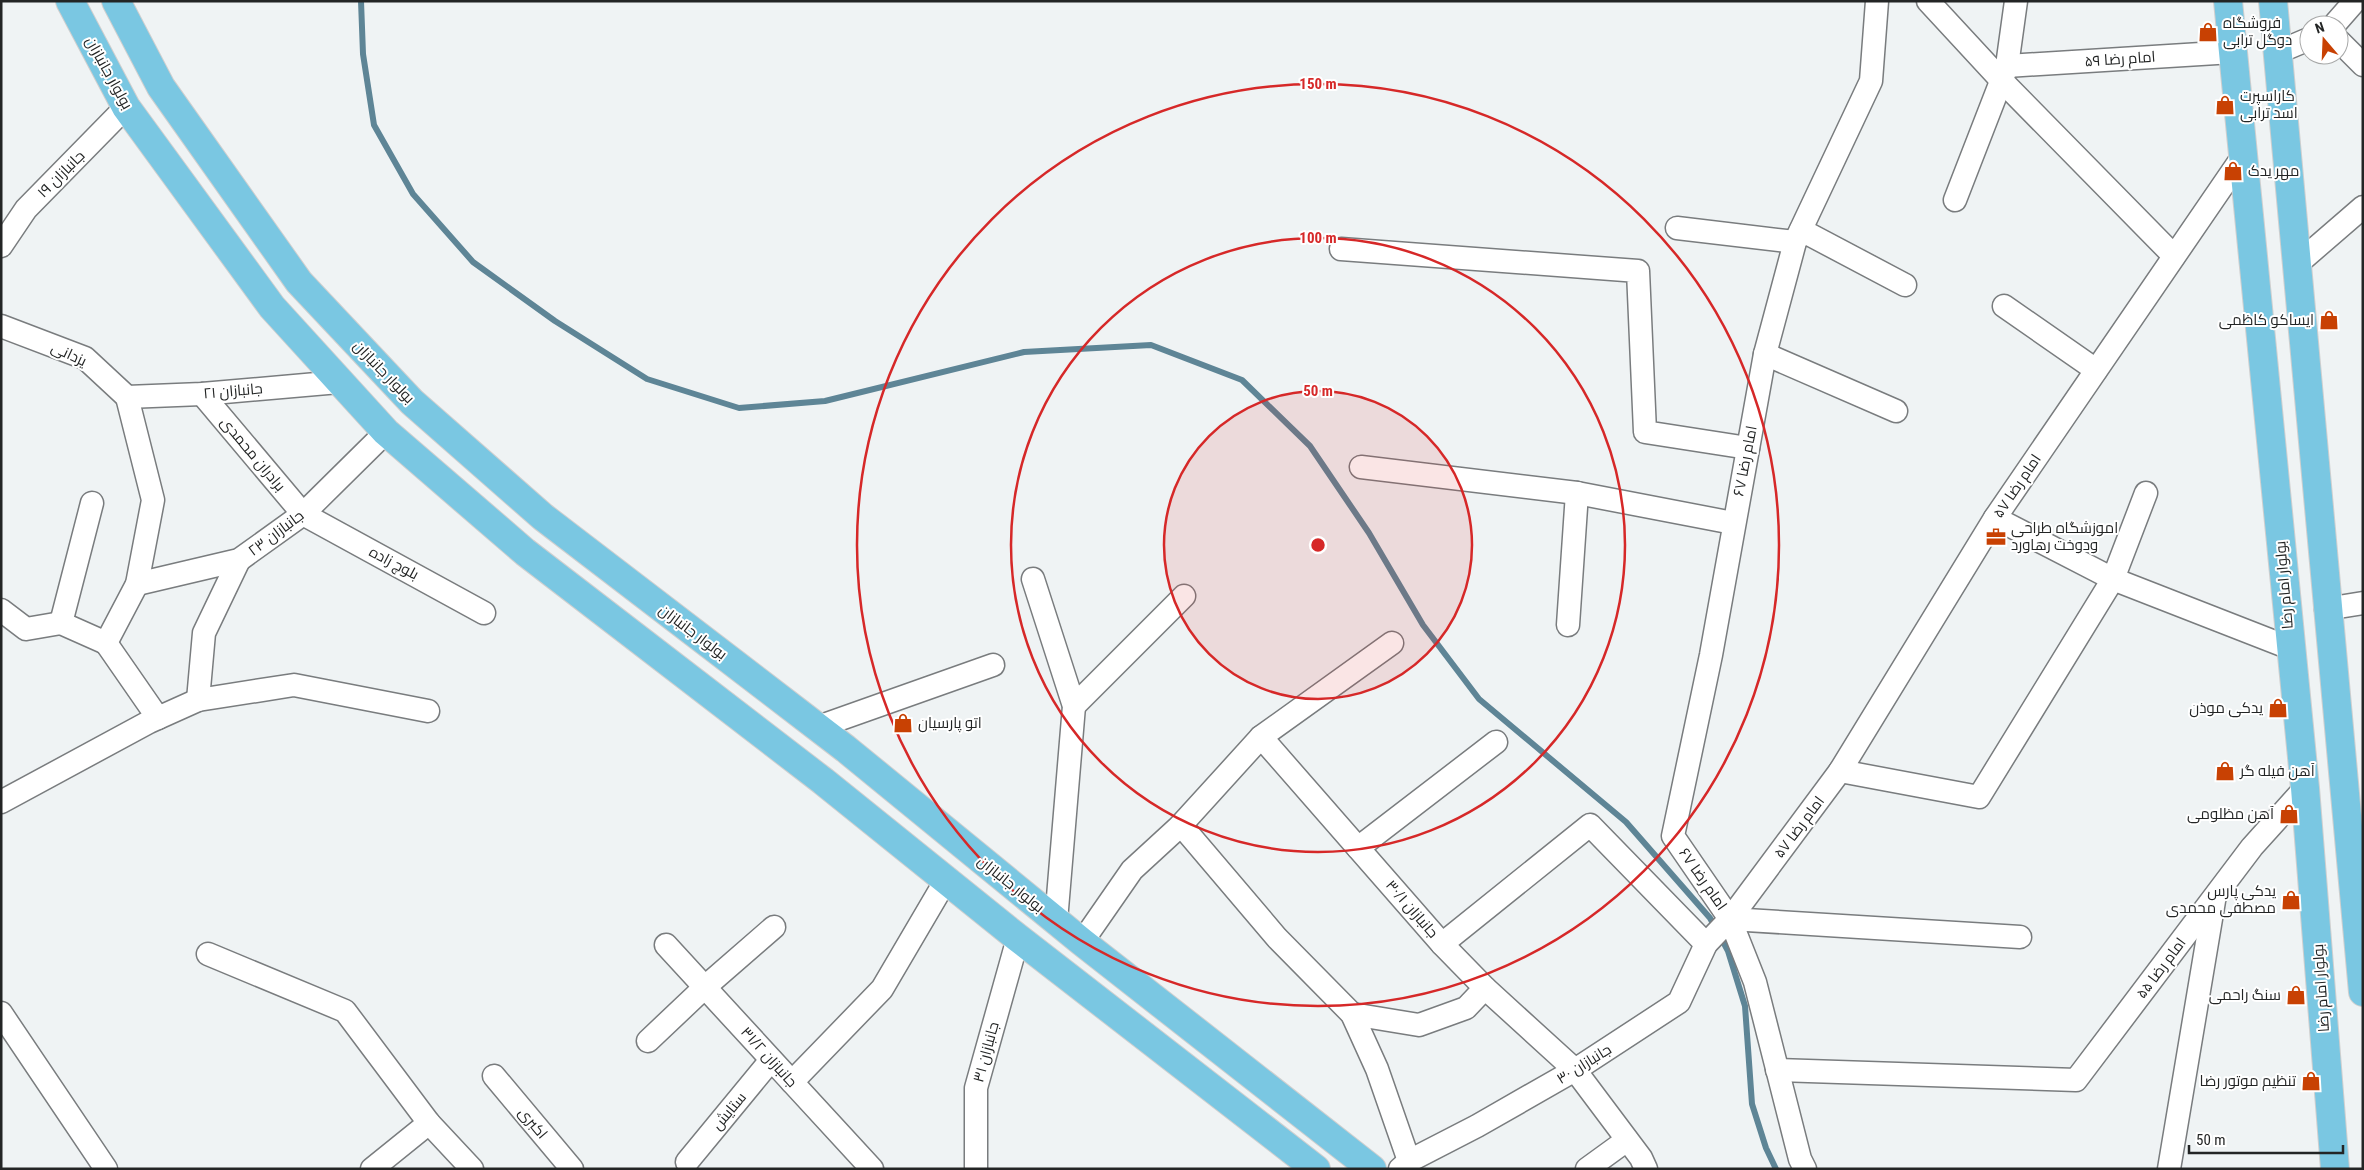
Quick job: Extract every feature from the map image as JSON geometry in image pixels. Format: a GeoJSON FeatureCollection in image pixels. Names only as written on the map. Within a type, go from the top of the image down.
{"type":"FeatureCollection","features":[{"type":"Feature","properties":{"kind":"main road","name":"بولوار جانبازان"},"geometry":{"type":"LineString","coordinates":[[70,1],[126,107],[272,307],[386,432],[525,552],[823,781],[1018,938],[1316,1169]]}},
{"type":"Feature","properties":{"kind":"main road","name":"بولوار جانبازان"},"geometry":{"type":"LineString","coordinates":[[116,1],[161,87],[299,282],[412,402],[543,517],[846,748],[1082,942],[1372,1169]]}},
{"type":"Feature","properties":{"kind":"main road","name":"بولوار امام رضا"},"geometry":{"type":"LineString","coordinates":[[2228,1],[2305,788],[2335,1169]]}},
{"type":"Feature","properties":{"kind":"main road"},"geometry":{"type":"LineString","coordinates":[[2273,1],[2276,53],[2326,609],[2339,715],[2362,982]]}},
{"type":"Feature","properties":{"kind":"main road"},"geometry":{"type":"LineString","coordinates":[[823,781],[846,748]]}},
{"type":"Feature","properties":{"kind":"street","name":"امام رضا ۶۷"},"geometry":{"type":"LineString","coordinates":[[1805,1169],[1800,1158],[1755,982],[1730,919],[1672,836],[1711,655],[1733,523],[1765,354],[1798,236],[1871,81],[1877,1]]}},
{"type":"Feature","properties":{"kind":"street"},"geometry":{"type":"LineString","coordinates":[[1928,1],[2005,74],[2174,256]]}},
{"type":"Feature","properties":{"kind":"street"},"geometry":{"type":"LineString","coordinates":[[1955,200],[2005,74],[2016,1]]}},
{"type":"Feature","properties":{"kind":"street"},"geometry":{"type":"LineString","coordinates":[[2343,15],[2355,1]]}},
{"type":"Feature","properties":{"kind":"street"},"geometry":{"type":"LineString","coordinates":[[2276,53],[2299,43]]}},
{"type":"Feature","properties":{"kind":"street"},"geometry":{"type":"LineString","coordinates":[[2349,51],[2363,65]]}},
{"type":"Feature","properties":{"kind":"street","name":"امام رضا ۵۹"},"geometry":{"type":"LineString","coordinates":[[2005,74],[2233,52]]}},
{"type":"Feature","properties":{"kind":"street","name":"جانبازان ۱۹"},"geometry":{"type":"LineString","coordinates":[[1,246],[26,209],[126,107]]}},
{"type":"Feature","properties":{"kind":"street","name":"امام رضا ۵۷"},"geometry":{"type":"LineString","coordinates":[[1730,919],[1840,771],[1995,518],[2243,156]]}},
{"type":"Feature","properties":{"kind":"street"},"geometry":{"type":"LineString","coordinates":[[2296,265],[2363,207]]}},
{"type":"Feature","properties":{"kind":"street"},"geometry":{"type":"LineString","coordinates":[[1677,228],[1798,236],[1905,285]]}},
{"type":"Feature","properties":{"kind":"street"},"geometry":{"type":"LineString","coordinates":[[1341,249],[1638,271],[1645,432],[1748,448]]}},
{"type":"Feature","properties":{"kind":"street"},"geometry":{"type":"LineString","coordinates":[[2004,306],[2096,370]]}},
{"type":"Feature","properties":{"kind":"street","name":"یزدانی"},"geometry":{"type":"LineString","coordinates":[[1,326],[86,358],[127,397]]}},
{"type":"Feature","properties":{"kind":"street"},"geometry":{"type":"LineString","coordinates":[[1765,354],[1896,410]]}},
{"type":"Feature","properties":{"kind":"street","name":"جانبازان ۲۱"},"geometry":{"type":"LineString","coordinates":[[127,397],[202,394],[339,382]]}},
{"type":"Feature","properties":{"kind":"street","name":"برادران محمدی"},"geometry":{"type":"LineString","coordinates":[[202,394],[303,514]]}},
{"type":"Feature","properties":{"kind":"street"},"geometry":{"type":"LineString","coordinates":[[106,642],[137,584],[153,500],[127,397]]}},
{"type":"Feature","properties":{"kind":"street","name":"جانبازان ۲۳"},"geometry":{"type":"LineString","coordinates":[[137,584],[239,560],[303,514],[386,432]]}},
{"type":"Feature","properties":{"kind":"street"},"geometry":{"type":"LineString","coordinates":[[1361,467],[1577,493],[1733,523]]}},
{"type":"Feature","properties":{"kind":"street"},"geometry":{"type":"LineString","coordinates":[[1568,625],[1577,493]]}},
{"type":"Feature","properties":{"kind":"street"},"geometry":{"type":"LineString","coordinates":[[1840,771],[1979,797],[2113,579],[2146,493]]}},
{"type":"Feature","properties":{"kind":"street"},"geometry":{"type":"LineString","coordinates":[[61,622],[92,503]]}},
{"type":"Feature","properties":{"kind":"street","name":"بلوچ زاده"},"geometry":{"type":"LineString","coordinates":[[303,514],[484,612]]}},
{"type":"Feature","properties":{"kind":"street"},"geometry":{"type":"LineString","coordinates":[[1995,518],[2113,579],[2290,648]]}},
{"type":"Feature","properties":{"kind":"street"},"geometry":{"type":"LineString","coordinates":[[198,700],[204,633],[239,560]]}},
{"type":"Feature","properties":{"kind":"street"},"geometry":{"type":"LineString","coordinates":[[1033,579],[1074,706],[1056,921]]}},
{"type":"Feature","properties":{"kind":"street"},"geometry":{"type":"LineString","coordinates":[[1074,706],[1184,596]]}},
{"type":"Feature","properties":{"kind":"street"},"geometry":{"type":"LineString","coordinates":[[2326,609],[2363,603]]}},
{"type":"Feature","properties":{"kind":"street"},"geometry":{"type":"LineString","coordinates":[[1,610],[26,629],[61,622],[106,642],[158,718]]}},
{"type":"Feature","properties":{"kind":"street"},"geometry":{"type":"LineString","coordinates":[[1082,942],[1132,870],[1181,825],[1260,737],[1392,643]]}},
{"type":"Feature","properties":{"kind":"street"},"geometry":{"type":"LineString","coordinates":[[818,727],[993,665]]}},
{"type":"Feature","properties":{"kind":"street"},"geometry":{"type":"LineString","coordinates":[[1,802],[158,718],[198,700],[294,685],[428,711]]}},
{"type":"Feature","properties":{"kind":"street","name":"جانبازان ۳۰/۱"},"geometry":{"type":"LineString","coordinates":[[1260,737],[1442,944],[1485,988],[1575,1070],[1628,1140],[1646,1169]]}},
{"type":"Feature","properties":{"kind":"street"},"geometry":{"type":"LineString","coordinates":[[1358,848],[1496,742]]}},
{"type":"Feature","properties":{"kind":"street","name":"امام رضا ۵۵"},"geometry":{"type":"LineString","coordinates":[[1777,1070],[2076,1080],[2252,847],[2305,788]]}},
{"type":"Feature","properties":{"kind":"street"},"geometry":{"type":"LineString","coordinates":[[1181,825],[1277,938],[1352,1014],[1378,1069],[1404,1165]]}},
{"type":"Feature","properties":{"kind":"street"},"geometry":{"type":"LineString","coordinates":[[1442,944],[1590,825],[1706,944]]}},
{"type":"Feature","properties":{"kind":"street"},"geometry":{"type":"LineString","coordinates":[[792,1082],[882,989],[946,880]]}},
{"type":"Feature","properties":{"kind":"street"},"geometry":{"type":"LineString","coordinates":[[2169,1169],[2215,896]]}},
{"type":"Feature","properties":{"kind":"street"},"geometry":{"type":"LineString","coordinates":[[1730,919],[2020,937]]}},
{"type":"Feature","properties":{"kind":"street","name":"جانبازان ۳۰"},"geometry":{"type":"LineString","coordinates":[[1404,1165],[1575,1070],[1679,1002],[1706,944],[1730,919]]}},
{"type":"Feature","properties":{"kind":"street"},"geometry":{"type":"LineString","coordinates":[[648,1041],[705,987],[774,927]]}},
{"type":"Feature","properties":{"kind":"street","name":"جانبازان ۳۱"},"geometry":{"type":"LineString","coordinates":[[976,1169],[976,1088],[1018,938]]}},
{"type":"Feature","properties":{"kind":"street","name":"جانبازان ۳۱/۲"},"geometry":{"type":"LineString","coordinates":[[666,945],[872,1169]]}},
{"type":"Feature","properties":{"kind":"street"},"geometry":{"type":"LineString","coordinates":[[208,954],[345,1011],[429,1123],[472,1169]]}},
{"type":"Feature","properties":{"kind":"street"},"geometry":{"type":"LineString","coordinates":[[1352,1014],[1419,1025],[1466,1008],[1485,988]]}},
{"type":"Feature","properties":{"kind":"street"},"geometry":{"type":"LineString","coordinates":[[1,1013],[106,1169]]}},
{"type":"Feature","properties":{"kind":"street","name":"ستایش"},"geometry":{"type":"LineString","coordinates":[[687,1162],[772,1060]]}},
{"type":"Feature","properties":{"kind":"street","name":"اکبری"},"geometry":{"type":"LineString","coordinates":[[494,1076],[572,1169]]}},
{"type":"Feature","properties":{"kind":"street"},"geometry":{"type":"LineString","coordinates":[[372,1169],[429,1123]]}},
{"type":"Feature","properties":{"kind":"street"},"geometry":{"type":"LineString","coordinates":[[1587,1169],[1628,1140]]}},
{"type":"Feature","properties":{"kind":"waterway"},"geometry":{"type":"LineString","coordinates":[[361,1],[363,54],[374,125],[413,194],[473,262],[555,321],[647,379],[739,408],[825,401],[1024,352],[1151,345],[1242,380],[1310,446],[1369,533],[1423,625],[1479,699],[1626,822],[1710,918],[1715,927]]}},
{"type":"Feature","properties":{"kind":"waterway"},"geometry":{"type":"LineString","coordinates":[[1720,936],[1728,951],[1745,1006],[1752,1104],[1766,1148],[1776,1169]]}},
{"type":"Feature","properties":{"kind":"place","name":"فروشگاه دوگل ترابی"},"geometry":{"type":"Point","coordinates":[2208,32]}},
{"type":"Feature","properties":{"kind":"place","name":"کاراسپرت اسد ترابی"},"geometry":{"type":"Point","coordinates":[2225,105]}},
{"type":"Feature","properties":{"kind":"place","name":"مهر یدک"},"geometry":{"type":"Point","coordinates":[2233,171]}},
{"type":"Feature","properties":{"kind":"place","name":"ایساکو کاظمی"},"geometry":{"type":"Point","coordinates":[2329,320]}},
{"type":"Feature","properties":{"kind":"place","name":"اموزشگاه طراحی ودوخت رهاورد"},"geometry":{"type":"Point","coordinates":[1996,537]}},
{"type":"Feature","properties":{"kind":"place","name":"یدکی موذن"},"geometry":{"type":"Point","coordinates":[2278,708]}},
{"type":"Feature","properties":{"kind":"place","name":"اتو پارسیان"},"geometry":{"type":"Point","coordinates":[903,723]}},
{"type":"Feature","properties":{"kind":"place","name":"آهن فیله گر"},"geometry":{"type":"Point","coordinates":[2225,771]}},
{"type":"Feature","properties":{"kind":"place","name":"آهن مظلومی"},"geometry":{"type":"Point","coordinates":[2289,814]}},
{"type":"Feature","properties":{"kind":"place","name":"یدکی پارس مصطفی محمدی"},"geometry":{"type":"Point","coordinates":[2291,900]}},
{"type":"Feature","properties":{"kind":"place","name":"سنگ راحمی"},"geometry":{"type":"Point","coordinates":[2296,995]}},
{"type":"Feature","properties":{"kind":"place","name":"تنظیم موتور رضا"},"geometry":{"type":"Point","coordinates":[2311,1081]}}]}
